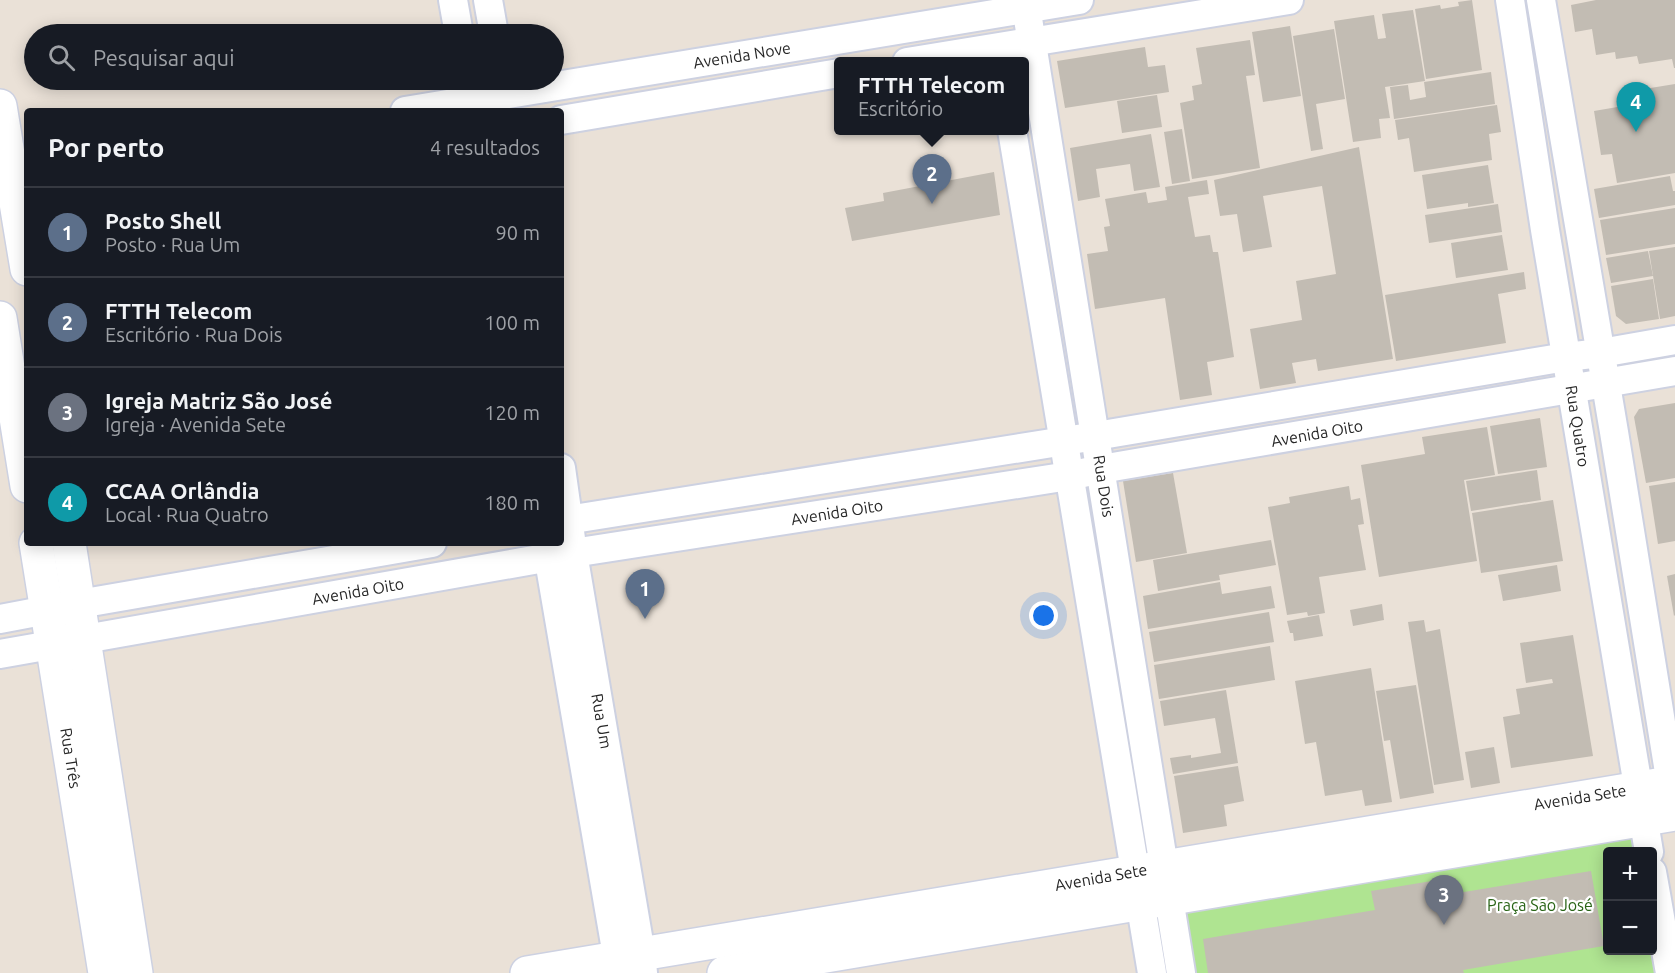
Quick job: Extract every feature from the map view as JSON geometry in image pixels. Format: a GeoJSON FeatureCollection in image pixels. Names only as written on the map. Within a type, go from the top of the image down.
{"type":"FeatureCollection","features":[{"type":"Feature","properties":{"kind":"street"},"geometry":{"type":"LineString","coordinates":[[453,0],[457,24]]}},
{"type":"Feature","properties":{"kind":"street"},"geometry":{"type":"LineString","coordinates":[[488,0],[492,24]]}},
{"type":"Feature","properties":{"kind":"street","name":"Avenida Nove"},"geometry":{"type":"LineString","coordinates":[[564,84],[991,7],[1079,0]]}},
{"type":"Feature","properties":{"kind":"street"},"geometry":{"type":"LineString","coordinates":[[964,57],[999,54],[1032,40],[1289,0]]}},
{"type":"Feature","properties":{"kind":"street","name":"Rua Quatro"},"geometry":{"type":"LineString","coordinates":[[1510,0],[1566,357],[1648,847]]}},
{"type":"Feature","properties":{"kind":"street"},"geometry":{"type":"LineString","coordinates":[[1542,0],[1674,797]]}},
{"type":"Feature","properties":{"kind":"street","name":"Rua Dois"},"geometry":{"type":"LineString","coordinates":[[1026,4],[1101,469],[1154,901],[1152,973]]}},
{"type":"Feature","properties":{"kind":"street"},"geometry":{"type":"LineString","coordinates":[[991,7],[999,54]]}},
{"type":"Feature","properties":{"kind":"street","name":"Avenida Nove"},"geometry":{"type":"LineString","coordinates":[[564,119],[834,74]]}},
{"type":"Feature","properties":{"kind":"street","name":"Avenida Nove"},"geometry":{"type":"LineString","coordinates":[[419,108],[470,97],[504,95],[532,90]]}},
{"type":"Feature","properties":{"kind":"street"},"geometry":{"type":"LineString","coordinates":[[0,106],[13,175],[15,211],[24,254]]}},
{"type":"Feature","properties":{"kind":"street","name":"Rua Dois"},"geometry":{"type":"LineString","coordinates":[[1013,135],[1069,476],[1150,869]]}},
{"type":"Feature","properties":{"kind":"street"},"geometry":{"type":"LineString","coordinates":[[0,318],[24,467]]}},
{"type":"Feature","properties":{"kind":"street","name":"Avenida Oito"},"geometry":{"type":"LineString","coordinates":[[565,520],[1096,436],[1675,340]]}},
{"type":"Feature","properties":{"kind":"street","name":"Avenida Oito"},"geometry":{"type":"LineString","coordinates":[[0,654],[556,552],[1069,476],[1675,372]]}},
{"type":"Feature","properties":{"kind":"street","name":"Rua Três"},"geometry":{"type":"LineString","coordinates":[[36,546],[105,973]]}},
{"type":"Feature","properties":{"kind":"street","name":"Rua Três"},"geometry":{"type":"LineString","coordinates":[[69,546],[136,973]]}},
{"type":"Feature","properties":{"kind":"street"},"geometry":{"type":"LineString","coordinates":[[0,620],[79,604],[415,546]]}},
{"type":"Feature","properties":{"kind":"street","name":"Rua Um"},"geometry":{"type":"LineString","coordinates":[[556,552],[630,964]]}},
{"type":"Feature","properties":{"kind":"street","name":"Avenida Sete"},"geometry":{"type":"LineString","coordinates":[[527,973],[630,964],[1150,869],[1638,788],[1674,797]]}},
{"type":"Feature","properties":{"kind":"street","name":"Avenida Sete"},"geometry":{"type":"LineString","coordinates":[[724,973],[1643,820],[1674,797]]}},
{"type":"Feature","properties":{"kind":"street"},"geometry":{"type":"LineString","coordinates":[[1657,896],[1670,973]]}},
{"type":"Feature","properties":{"kind":"street","name":"Rua Dois"},"geometry":{"type":"LineString","coordinates":[[1154,901],[1181,973]]}},
{"type":"Feature","properties":{"kind":"green space","name":"Praça São José"},"geometry":{"type":"Polygon","coordinates":[[[1643,820],[1648,847],[1603,847],[1603,955],[1656,955],[1670,973],[1181,973],[1168,899],[1643,820]]]}},
{"type":"Feature","properties":{"kind":"building"},"geometry":{"type":"Polygon","coordinates":[[[1472,0],[1482,70],[1426,79],[1415,9],[1440,5],[1441,9],[1459,6],[1458,2],[1472,0]]]}},
{"type":"Feature","properties":{"kind":"building"},"geometry":{"type":"Polygon","coordinates":[[[1596,0],[1675,0],[1675,68],[1672,59],[1639,64],[1637,56],[1616,59],[1615,52],[1596,55],[1592,29],[1575,32],[1571,5],[1596,0]]]}},
{"type":"Feature","properties":{"kind":"building"},"geometry":{"type":"Polygon","coordinates":[[[1413,10],[1425,81],[1385,87],[1390,118],[1379,119],[1381,138],[1353,142],[1334,21],[1374,15],[1378,39],[1386,38],[1382,14],[1413,10]]]}},
{"type":"Feature","properties":{"kind":"building"},"geometry":{"type":"Polygon","coordinates":[[[1290,26],[1301,96],[1263,102],[1252,32],[1290,26]]]}},
{"type":"Feature","properties":{"kind":"building"},"geometry":{"type":"Polygon","coordinates":[[[1334,29],[1345,99],[1316,104],[1323,149],[1311,151],[1293,36],[1334,29]]]}},
{"type":"Feature","properties":{"kind":"building"},"geometry":{"type":"Polygon","coordinates":[[[1250,40],[1255,75],[1246,76],[1260,168],[1192,179],[1180,103],[1194,100],[1192,86],[1202,84],[1196,48],[1250,40]]]}},
{"type":"Feature","properties":{"kind":"building"},"geometry":{"type":"Polygon","coordinates":[[[1145,47],[1148,67],[1165,65],[1169,92],[1065,108],[1057,61],[1145,47]]]}},
{"type":"Feature","properties":{"kind":"building"},"geometry":{"type":"Polygon","coordinates":[[[1491,72],[1495,104],[1394,119],[1390,87],[1408,85],[1410,100],[1426,97],[1424,82],[1491,72]]]}},
{"type":"Feature","properties":{"kind":"building"},"geometry":{"type":"Polygon","coordinates":[[[1675,84],[1675,173],[1617,183],[1612,154],[1601,155],[1594,111],[1635,104],[1632,91],[1675,84]]]}},
{"type":"Feature","properties":{"kind":"building"},"geometry":{"type":"Polygon","coordinates":[[[1157,95],[1162,127],[1122,133],[1117,101],[1157,95]]]}},
{"type":"Feature","properties":{"kind":"building"},"geometry":{"type":"Polygon","coordinates":[[[1497,105],[1501,132],[1489,134],[1492,160],[1414,172],[1409,138],[1398,140],[1395,120],[1497,105]]]}},
{"type":"Feature","properties":{"kind":"building"},"geometry":{"type":"Polygon","coordinates":[[[1182,129],[1190,181],[1172,184],[1164,132],[1182,129]]]}},
{"type":"Feature","properties":{"kind":"building"},"geometry":{"type":"Polygon","coordinates":[[[1151,134],[1160,187],[1134,191],[1130,164],[1096,169],[1100,197],[1078,201],[1070,148],[1151,134]]]}},
{"type":"Feature","properties":{"kind":"building"},"geometry":{"type":"Polygon","coordinates":[[[1359,147],[1393,359],[1318,371],[1316,359],[1292,363],[1296,383],[1260,389],[1250,329],[1302,320],[1296,281],[1336,274],[1322,186],[1263,196],[1272,247],[1243,252],[1237,214],[1220,216],[1214,180],[1359,147]]]}},
{"type":"Feature","properties":{"kind":"building"},"geometry":{"type":"Polygon","coordinates":[[[1488,165],[1494,203],[1468,207],[1468,203],[1427,209],[1422,175],[1488,165]]]}},
{"type":"Feature","properties":{"kind":"building"},"geometry":{"type":"Polygon","coordinates":[[[994,172],[1000,215],[852,241],[845,208],[884,201],[883,193],[994,172]]]}},
{"type":"Feature","properties":{"kind":"building"},"geometry":{"type":"Polygon","coordinates":[[[1670,176],[1673,191],[1675,191],[1675,205],[1599,218],[1594,189],[1670,176]]]}},
{"type":"Feature","properties":{"kind":"building"},"geometry":{"type":"Polygon","coordinates":[[[1207,180],[1209,194],[1188,197],[1195,237],[1210,235],[1213,252],[1218,252],[1234,357],[1207,362],[1212,395],[1180,400],[1165,298],[1095,309],[1087,254],[1108,251],[1104,227],[1110,226],[1105,199],[1146,192],[1148,203],[1167,200],[1165,187],[1207,180]]]}},
{"type":"Feature","properties":{"kind":"building"},"geometry":{"type":"Polygon","coordinates":[[[1498,204],[1502,232],[1429,243],[1425,215],[1498,204]]]}},
{"type":"Feature","properties":{"kind":"building"},"geometry":{"type":"Polygon","coordinates":[[[1675,208],[1675,244],[1606,255],[1600,220],[1675,208]]]}},
{"type":"Feature","properties":{"kind":"building"},"geometry":{"type":"Polygon","coordinates":[[[1502,235],[1508,270],[1456,278],[1451,243],[1502,235]]]}},
{"type":"Feature","properties":{"kind":"building"},"geometry":{"type":"Polygon","coordinates":[[[1675,247],[1675,316],[1660,319],[1649,251],[1675,247]]]}},
{"type":"Feature","properties":{"kind":"building"},"geometry":{"type":"Polygon","coordinates":[[[1648,251],[1653,276],[1611,283],[1606,258],[1648,251]]]}},
{"type":"Feature","properties":{"kind":"building"},"geometry":{"type":"Polygon","coordinates":[[[1524,272],[1526,289],[1498,294],[1506,343],[1396,361],[1385,295],[1524,272]]]}},
{"type":"Feature","properties":{"kind":"building"},"geometry":{"type":"Polygon","coordinates":[[[1653,279],[1659,319],[1626,324],[1616,316],[1611,286],[1653,279]]]}},
{"type":"Feature","properties":{"kind":"building"},"geometry":{"type":"Polygon","coordinates":[[[1675,403],[1675,478],[1646,483],[1634,417],[1639,409],[1675,403]]]}},
{"type":"Feature","properties":{"kind":"building"},"geometry":{"type":"Polygon","coordinates":[[[1540,418],[1547,467],[1498,474],[1490,426],[1540,418]]]}},
{"type":"Feature","properties":{"kind":"building"},"geometry":{"type":"Polygon","coordinates":[[[1487,427],[1495,475],[1464,480],[1477,561],[1379,577],[1361,465],[1425,454],[1422,437],[1487,427]]]}},
{"type":"Feature","properties":{"kind":"building"},"geometry":{"type":"Polygon","coordinates":[[[1537,470],[1541,500],[1471,511],[1466,481],[1537,470]]]}},
{"type":"Feature","properties":{"kind":"building"},"geometry":{"type":"Polygon","coordinates":[[[1173,473],[1187,553],[1136,562],[1123,481],[1173,473]]]}},
{"type":"Feature","properties":{"kind":"building"},"geometry":{"type":"Polygon","coordinates":[[[1675,482],[1675,541],[1658,544],[1649,486],[1675,482]]]}},
{"type":"Feature","properties":{"kind":"building"},"geometry":{"type":"Polygon","coordinates":[[[1349,486],[1351,500],[1360,498],[1364,524],[1358,525],[1366,570],[1319,577],[1325,613],[1308,616],[1307,612],[1287,615],[1268,507],[1290,503],[1289,497],[1349,486]]]}},
{"type":"Feature","properties":{"kind":"building"},"geometry":{"type":"Polygon","coordinates":[[[1553,500],[1563,561],[1481,573],[1472,513],[1553,500]]]}},
{"type":"Feature","properties":{"kind":"building"},"geometry":{"type":"Polygon","coordinates":[[[1271,540],[1276,565],[1219,575],[1220,580],[1158,591],[1153,560],[1271,540]]]}},
{"type":"Feature","properties":{"kind":"building"},"geometry":{"type":"Polygon","coordinates":[[[1557,565],[1561,591],[1503,601],[1498,575],[1557,565]]]}},
{"type":"Feature","properties":{"kind":"building"},"geometry":{"type":"Polygon","coordinates":[[[1675,574],[1675,615],[1674,616],[1667,576],[1675,574]]]}},
{"type":"Feature","properties":{"kind":"building"},"geometry":{"type":"Polygon","coordinates":[[[1220,582],[1222,594],[1271,586],[1275,608],[1148,629],[1143,596],[1220,582]]]}},
{"type":"Feature","properties":{"kind":"building"},"geometry":{"type":"Polygon","coordinates":[[[1382,604],[1384,620],[1353,626],[1350,610],[1382,604]]]}},
{"type":"Feature","properties":{"kind":"building"},"geometry":{"type":"Polygon","coordinates":[[[1269,612],[1274,642],[1154,662],[1149,632],[1269,612]]]}},
{"type":"Feature","properties":{"kind":"building"},"geometry":{"type":"Polygon","coordinates":[[[1319,615],[1323,636],[1294,641],[1287,621],[1319,615]]]}},
{"type":"Feature","properties":{"kind":"building"},"geometry":{"type":"Polygon","coordinates":[[[1424,620],[1426,632],[1440,629],[1464,780],[1434,785],[1408,622],[1424,620]]]}},
{"type":"Feature","properties":{"kind":"building"},"geometry":{"type":"Polygon","coordinates":[[[1573,635],[1593,756],[1511,768],[1503,717],[1520,714],[1516,689],[1553,683],[1552,679],[1526,683],[1520,643],[1573,635]]]}},
{"type":"Feature","properties":{"kind":"building"},"geometry":{"type":"Polygon","coordinates":[[[1270,646],[1275,680],[1159,699],[1154,665],[1270,646]]]}},
{"type":"Feature","properties":{"kind":"building"},"geometry":{"type":"Polygon","coordinates":[[[1371,668],[1392,802],[1365,806],[1362,790],[1325,796],[1316,742],[1305,744],[1295,681],[1371,668]]]}},
{"type":"Feature","properties":{"kind":"building"},"geometry":{"type":"Polygon","coordinates":[[[1416,685],[1434,793],[1400,799],[1390,740],[1384,741],[1376,691],[1416,685]]]}},
{"type":"Feature","properties":{"kind":"building"},"geometry":{"type":"Polygon","coordinates":[[[1226,690],[1238,763],[1173,774],[1170,758],[1191,755],[1191,758],[1221,753],[1215,718],[1164,726],[1160,701],[1226,690]]]}},
{"type":"Feature","properties":{"kind":"building"},"geometry":{"type":"Polygon","coordinates":[[[1494,747],[1500,783],[1471,788],[1465,752],[1494,747]]]}},
{"type":"Feature","properties":{"kind":"building"},"geometry":{"type":"Polygon","coordinates":[[[1238,766],[1244,801],[1224,805],[1227,826],[1183,833],[1174,776],[1238,766]]]}},
{"type":"Feature","properties":{"kind":"building"},"geometry":{"type":"Polygon","coordinates":[[[1591,871],[1603,946],[1463,970],[1464,973],[1208,973],[1203,939],[1375,910],[1371,891],[1450,878],[1452,894],[1591,871]]]}},
{"type":"Feature","properties":{"kind":"place","name":"CCAA Orlândia"},"geometry":{"type":"Point","coordinates":[1636,132]}},
{"type":"Feature","properties":{"kind":"place","name":"FTTH Telecom"},"geometry":{"type":"Point","coordinates":[932,204]}},
{"type":"Feature","properties":{"kind":"place","name":"Posto Shell"},"geometry":{"type":"Point","coordinates":[645,619]}},
{"type":"Feature","properties":{"kind":"place","name":"Igreja Matriz São José"},"geometry":{"type":"Point","coordinates":[1444,925]}}]}
